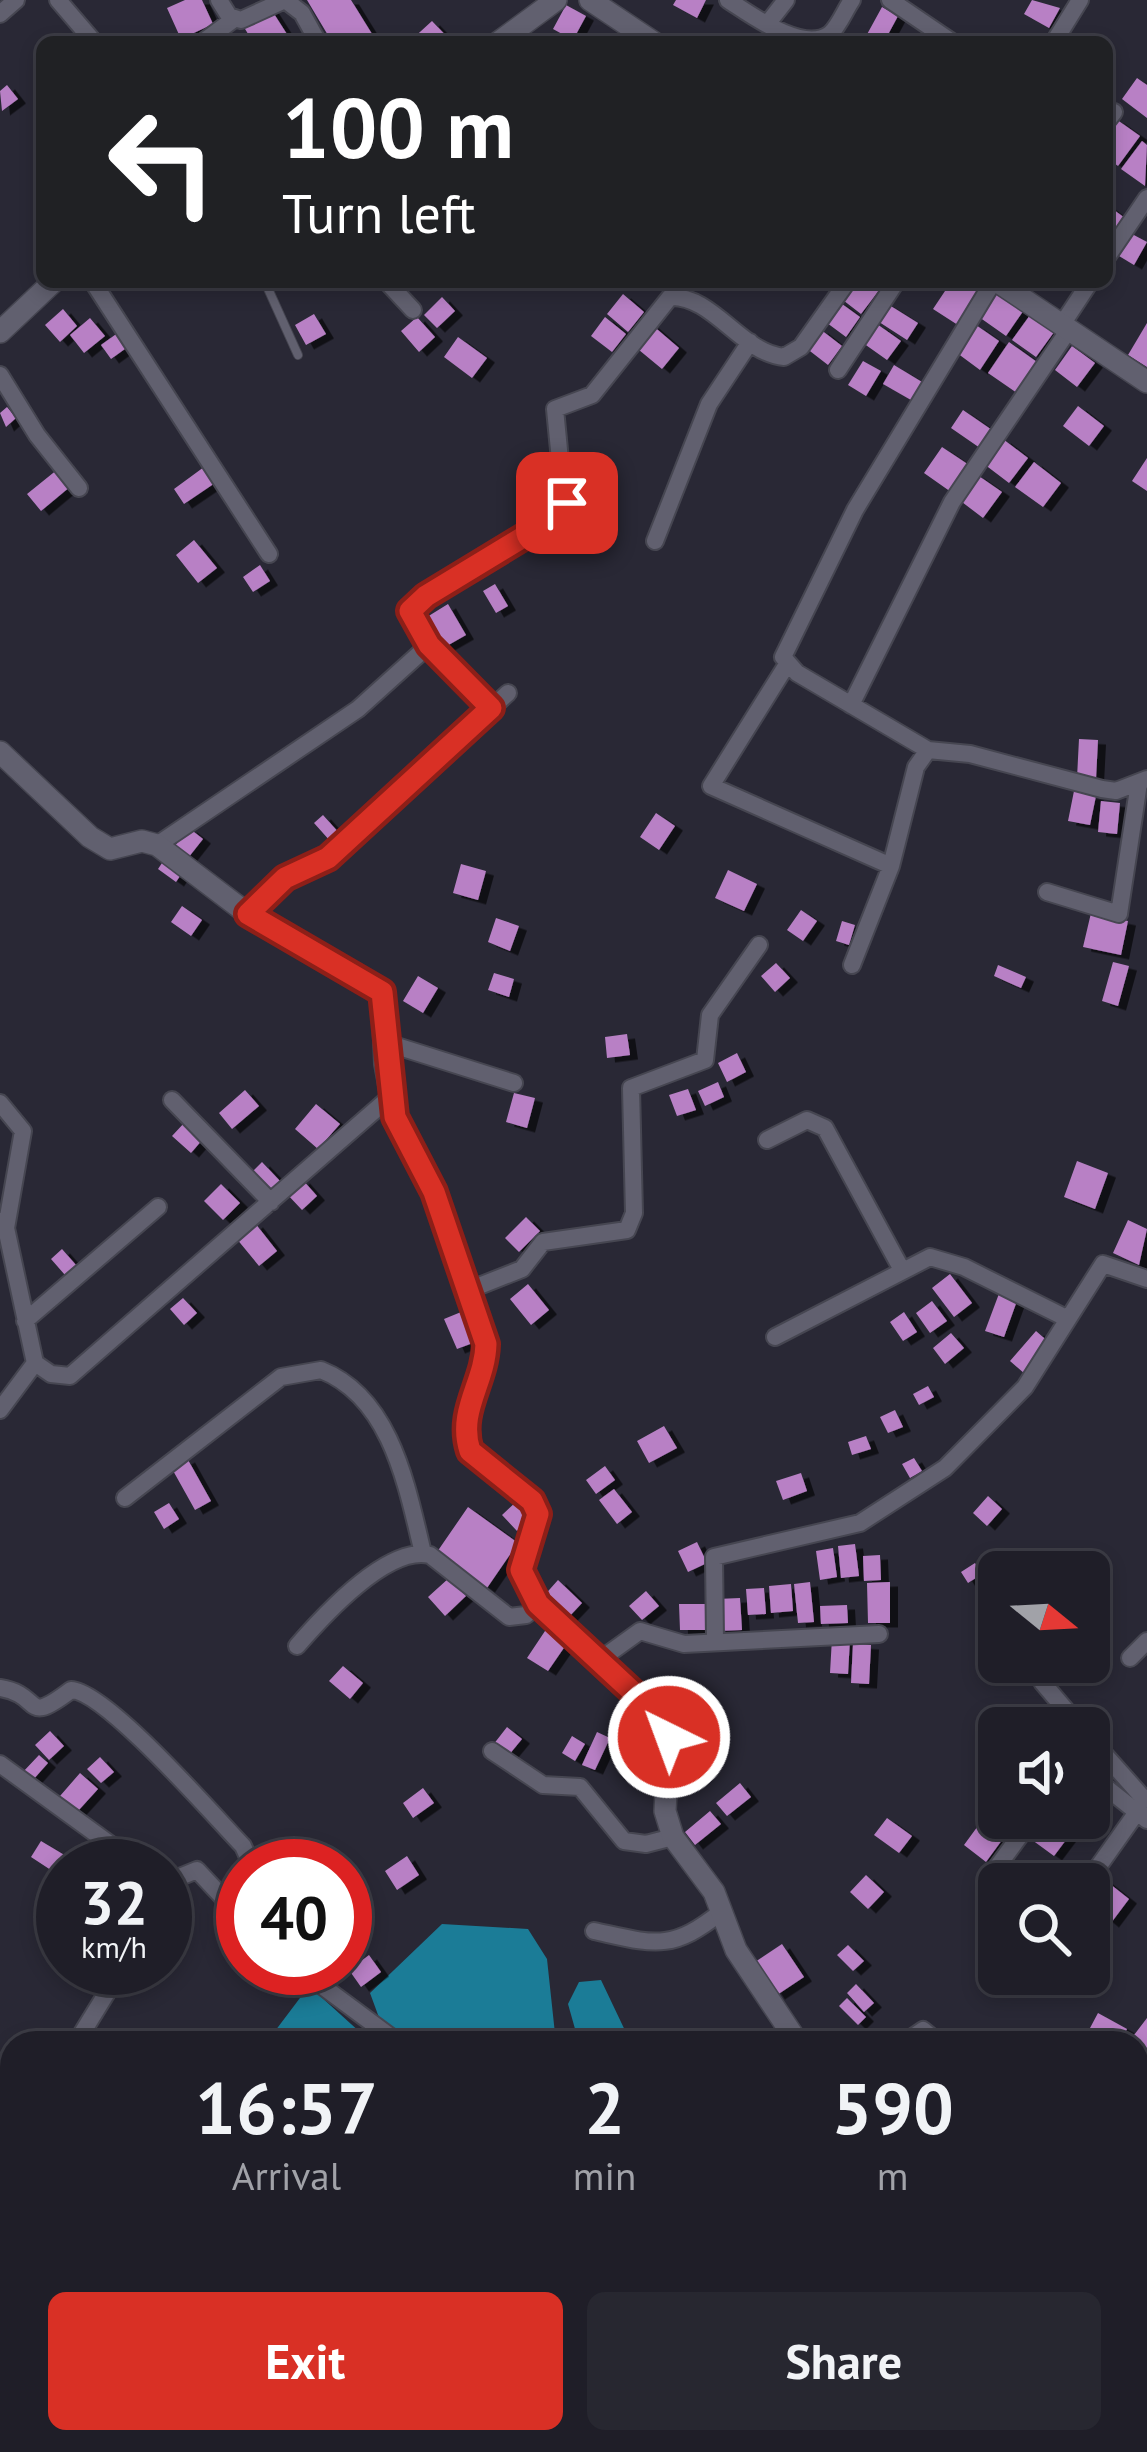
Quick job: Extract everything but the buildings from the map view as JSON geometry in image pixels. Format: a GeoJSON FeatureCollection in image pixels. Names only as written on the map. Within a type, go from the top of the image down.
{"type":"FeatureCollection","features":[{"type":"Feature","properties":{"kind":"street"},"geometry":{"type":"LineString","coordinates":[[0,14],[16,0]]}},
{"type":"Feature","properties":{"kind":"street"},"geometry":{"type":"LineString","coordinates":[[58,0],[89,36]]}},
{"type":"Feature","properties":{"kind":"street"},"geometry":{"type":"LineString","coordinates":[[219,0],[234,19]]}},
{"type":"Feature","properties":{"kind":"street"},"geometry":{"type":"LineString","coordinates":[[211,36],[234,19],[285,0],[302,13],[315,36]]}},
{"type":"Feature","properties":{"kind":"street"},"geometry":{"type":"LineString","coordinates":[[507,36],[556,0]]}},
{"type":"Feature","properties":{"kind":"street"},"geometry":{"type":"LineString","coordinates":[[590,0],[644,36]]}},
{"type":"Feature","properties":{"kind":"street"},"geometry":{"type":"LineString","coordinates":[[728,0],[800,36]]}},
{"type":"Feature","properties":{"kind":"street"},"geometry":{"type":"LineString","coordinates":[[777,27],[786,0]]}},
{"type":"Feature","properties":{"kind":"street"},"geometry":{"type":"LineString","coordinates":[[817,36],[829,34],[852,0]]}},
{"type":"Feature","properties":{"kind":"street"},"geometry":{"type":"LineString","coordinates":[[890,0],[943,36]]}},
{"type":"Feature","properties":{"kind":"street"},"geometry":{"type":"LineString","coordinates":[[1058,36],[1081,0]]}},
{"type":"Feature","properties":{"kind":"street"},"geometry":{"type":"LineString","coordinates":[[1113,248],[1147,198]]}},
{"type":"Feature","properties":{"kind":"street"},"geometry":{"type":"LineString","coordinates":[[0,332],[47,288]]}},
{"type":"Feature","properties":{"kind":"street"},"geometry":{"type":"LineString","coordinates":[[97,288],[269,554]]}},
{"type":"Feature","properties":{"kind":"street"},"geometry":{"type":"LineString","coordinates":[[393,288],[413,310]]}},
{"type":"Feature","properties":{"kind":"street"},"geometry":{"type":"LineString","coordinates":[[491,708],[429,645],[410,611],[565,511],[554,409],[592,395],[670,297],[686,298],[772,356],[794,354],[843,288]]}},
{"type":"Feature","properties":{"kind":"street"},"geometry":{"type":"LineString","coordinates":[[838,370],[892,288]]}},
{"type":"Feature","properties":{"kind":"street"},"geometry":{"type":"LineString","coordinates":[[891,866],[711,786],[786,666],[788,648],[855,510],[991,288]]}},
{"type":"Feature","properties":{"kind":"street"},"geometry":{"type":"LineString","coordinates":[[1005,288],[1147,382]]}},
{"type":"Feature","properties":{"kind":"street"},"geometry":{"type":"LineString","coordinates":[[851,705],[952,502],[1087,288]]}},
{"type":"Feature","properties":{"kind":"street"},"geometry":{"type":"LineString","coordinates":[[655,541],[709,404],[750,342]]}},
{"type":"Feature","properties":{"kind":"street"},"geometry":{"type":"LineString","coordinates":[[0,374],[37,435],[79,488]]}},
{"type":"Feature","properties":{"kind":"street"},"geometry":{"type":"LineString","coordinates":[[157,845],[358,709],[429,645]]}},
{"type":"Feature","properties":{"kind":"street"},"geometry":{"type":"LineString","coordinates":[[786,666],[928,751],[970,754],[1102,789],[1143,781],[1119,914],[1047,892]]}},
{"type":"Feature","properties":{"kind":"street"},"geometry":{"type":"LineString","coordinates":[[248,914],[285,878],[342,846],[508,693]]}},
{"type":"Feature","properties":{"kind":"street"},"geometry":{"type":"LineString","coordinates":[[852,965],[891,866],[916,767],[928,751]]}},
{"type":"Feature","properties":{"kind":"street"},"geometry":{"type":"LineString","coordinates":[[0,752],[90,837],[110,849],[142,841],[157,845],[248,914],[382,992],[389,1098],[434,1192],[486,1344],[486,1360],[464,1432],[484,1466],[523,1492],[538,1514],[521,1570],[538,1604],[664,1721],[669,1737],[665,1811],[673,1837],[714,1892],[736,1950],[783,2031]]}},
{"type":"Feature","properties":{"kind":"street"},"geometry":{"type":"LineString","coordinates":[[469,1290],[522,1269],[543,1242],[626,1230],[634,1213],[631,1088],[705,1060],[710,1015],[759,945]]}},
{"type":"Feature","properties":{"kind":"street"},"geometry":{"type":"LineString","coordinates":[[387,1043],[514,1083]]}},
{"type":"Feature","properties":{"kind":"street"},"geometry":{"type":"LineString","coordinates":[[0,1103],[23,1131],[3,1224],[25,1321],[35,1363],[64,1378],[78,1371],[389,1098]]}},
{"type":"Feature","properties":{"kind":"street"},"geometry":{"type":"LineString","coordinates":[[172,1100],[272,1202]]}},
{"type":"Feature","properties":{"kind":"street"},"geometry":{"type":"LineString","coordinates":[[767,1140],[807,1120],[825,1128],[902,1270]]}},
{"type":"Feature","properties":{"kind":"street"},"geometry":{"type":"LineString","coordinates":[[25,1321],[158,1207]]}},
{"type":"Feature","properties":{"kind":"street"},"geometry":{"type":"LineString","coordinates":[[775,1337],[930,1257],[944,1259],[1068,1319]]}},
{"type":"Feature","properties":{"kind":"street"},"geometry":{"type":"LineString","coordinates":[[716,1639],[713,1557],[841,1530],[890,1506],[945,1468],[996,1419],[1039,1368],[1103,1264],[1147,1279]]}},
{"type":"Feature","properties":{"kind":"street"},"geometry":{"type":"LineString","coordinates":[[0,1282],[19,1294]]}},
{"type":"Feature","properties":{"kind":"street"},"geometry":{"type":"LineString","coordinates":[[0,1410],[35,1363]]}},
{"type":"Feature","properties":{"kind":"street"},"geometry":{"type":"LineString","coordinates":[[125,1498],[281,1377],[321,1370],[345,1383],[392,1439],[423,1552],[509,1617],[526,1615],[538,1604]]}},
{"type":"Feature","properties":{"kind":"street"},"geometry":{"type":"LineString","coordinates":[[297,1646],[339,1600],[392,1564],[423,1552]]}},
{"type":"Feature","properties":{"kind":"street"},"geometry":{"type":"LineString","coordinates":[[598,1662],[634,1632],[683,1644],[878,1634]]}},
{"type":"Feature","properties":{"kind":"street"},"geometry":{"type":"LineString","coordinates":[[1130,1658],[1147,1641]]}},
{"type":"Feature","properties":{"kind":"street"},"geometry":{"type":"LineString","coordinates":[[1043,1683],[1064,1707]]}},
{"type":"Feature","properties":{"kind":"street"},"geometry":{"type":"LineString","coordinates":[[0,1688],[40,1710],[49,1710],[71,1690],[84,1692],[136,1736],[236,1839]]}},
{"type":"Feature","properties":{"kind":"street"},"geometry":{"type":"LineString","coordinates":[[491,1751],[543,1785],[580,1787],[624,1840],[646,1844],[673,1837]]}},
{"type":"Feature","properties":{"kind":"street"},"geometry":{"type":"LineString","coordinates":[[0,1764],[103,1839]]}},
{"type":"Feature","properties":{"kind":"street"},"geometry":{"type":"LineString","coordinates":[[1110,1765],[1143,1808]]}},
{"type":"Feature","properties":{"kind":"street"},"geometry":{"type":"LineString","coordinates":[[1110,1787],[1143,1808]]}},
{"type":"Feature","properties":{"kind":"street"},"geometry":{"type":"LineString","coordinates":[[1102,1863],[1143,1808]]}},
{"type":"Feature","properties":{"kind":"street"},"geometry":{"type":"LineString","coordinates":[[192,1873],[197,1870],[216,1889]]}},
{"type":"Feature","properties":{"kind":"street"},"geometry":{"type":"LineString","coordinates":[[594,1931],[650,1943],[679,1942],[722,1912]]}},
{"type":"Feature","properties":{"kind":"street"},"geometry":{"type":"LineString","coordinates":[[83,2031],[105,1995]]}},
{"type":"Feature","properties":{"kind":"street"},"geometry":{"type":"LineString","coordinates":[[334,1995],[383,2031]]}},
{"type":"Feature","properties":{"kind":"lane"},"geometry":{"type":"LineString","coordinates":[[268,288],[298,355]]}},
{"type":"Feature","properties":{"kind":"water"},"geometry":{"type":"Polygon","coordinates":[[[442,1924],[528,1929],[547,1959],[555,2031],[391,2031],[381,2023],[372,1991],[442,1924]]]}},
{"type":"Feature","properties":{"kind":"water"},"geometry":{"type":"Polygon","coordinates":[[[601,1980],[625,2031],[576,2031],[568,2004],[579,1982],[601,1980]]]}},
{"type":"Feature","properties":{"kind":"water"},"geometry":{"type":"Polygon","coordinates":[[[302,1995],[319,1995],[359,2031],[275,2031],[302,1995]]]}},
{"type":"Feature","properties":{"kind":"route"},"geometry":{"type":"LineString","coordinates":[[567,503],[558,516],[454,584],[426,596],[410,611],[429,645],[491,708],[328,858],[275,885],[248,914],[358,973],[382,992],[387,1008],[389,1098],[434,1192],[486,1344],[486,1360],[464,1417],[470,1451],[490,1472],[532,1501],[538,1514],[521,1570],[538,1604],[624,1690],[664,1721],[669,1737]]}}]}
